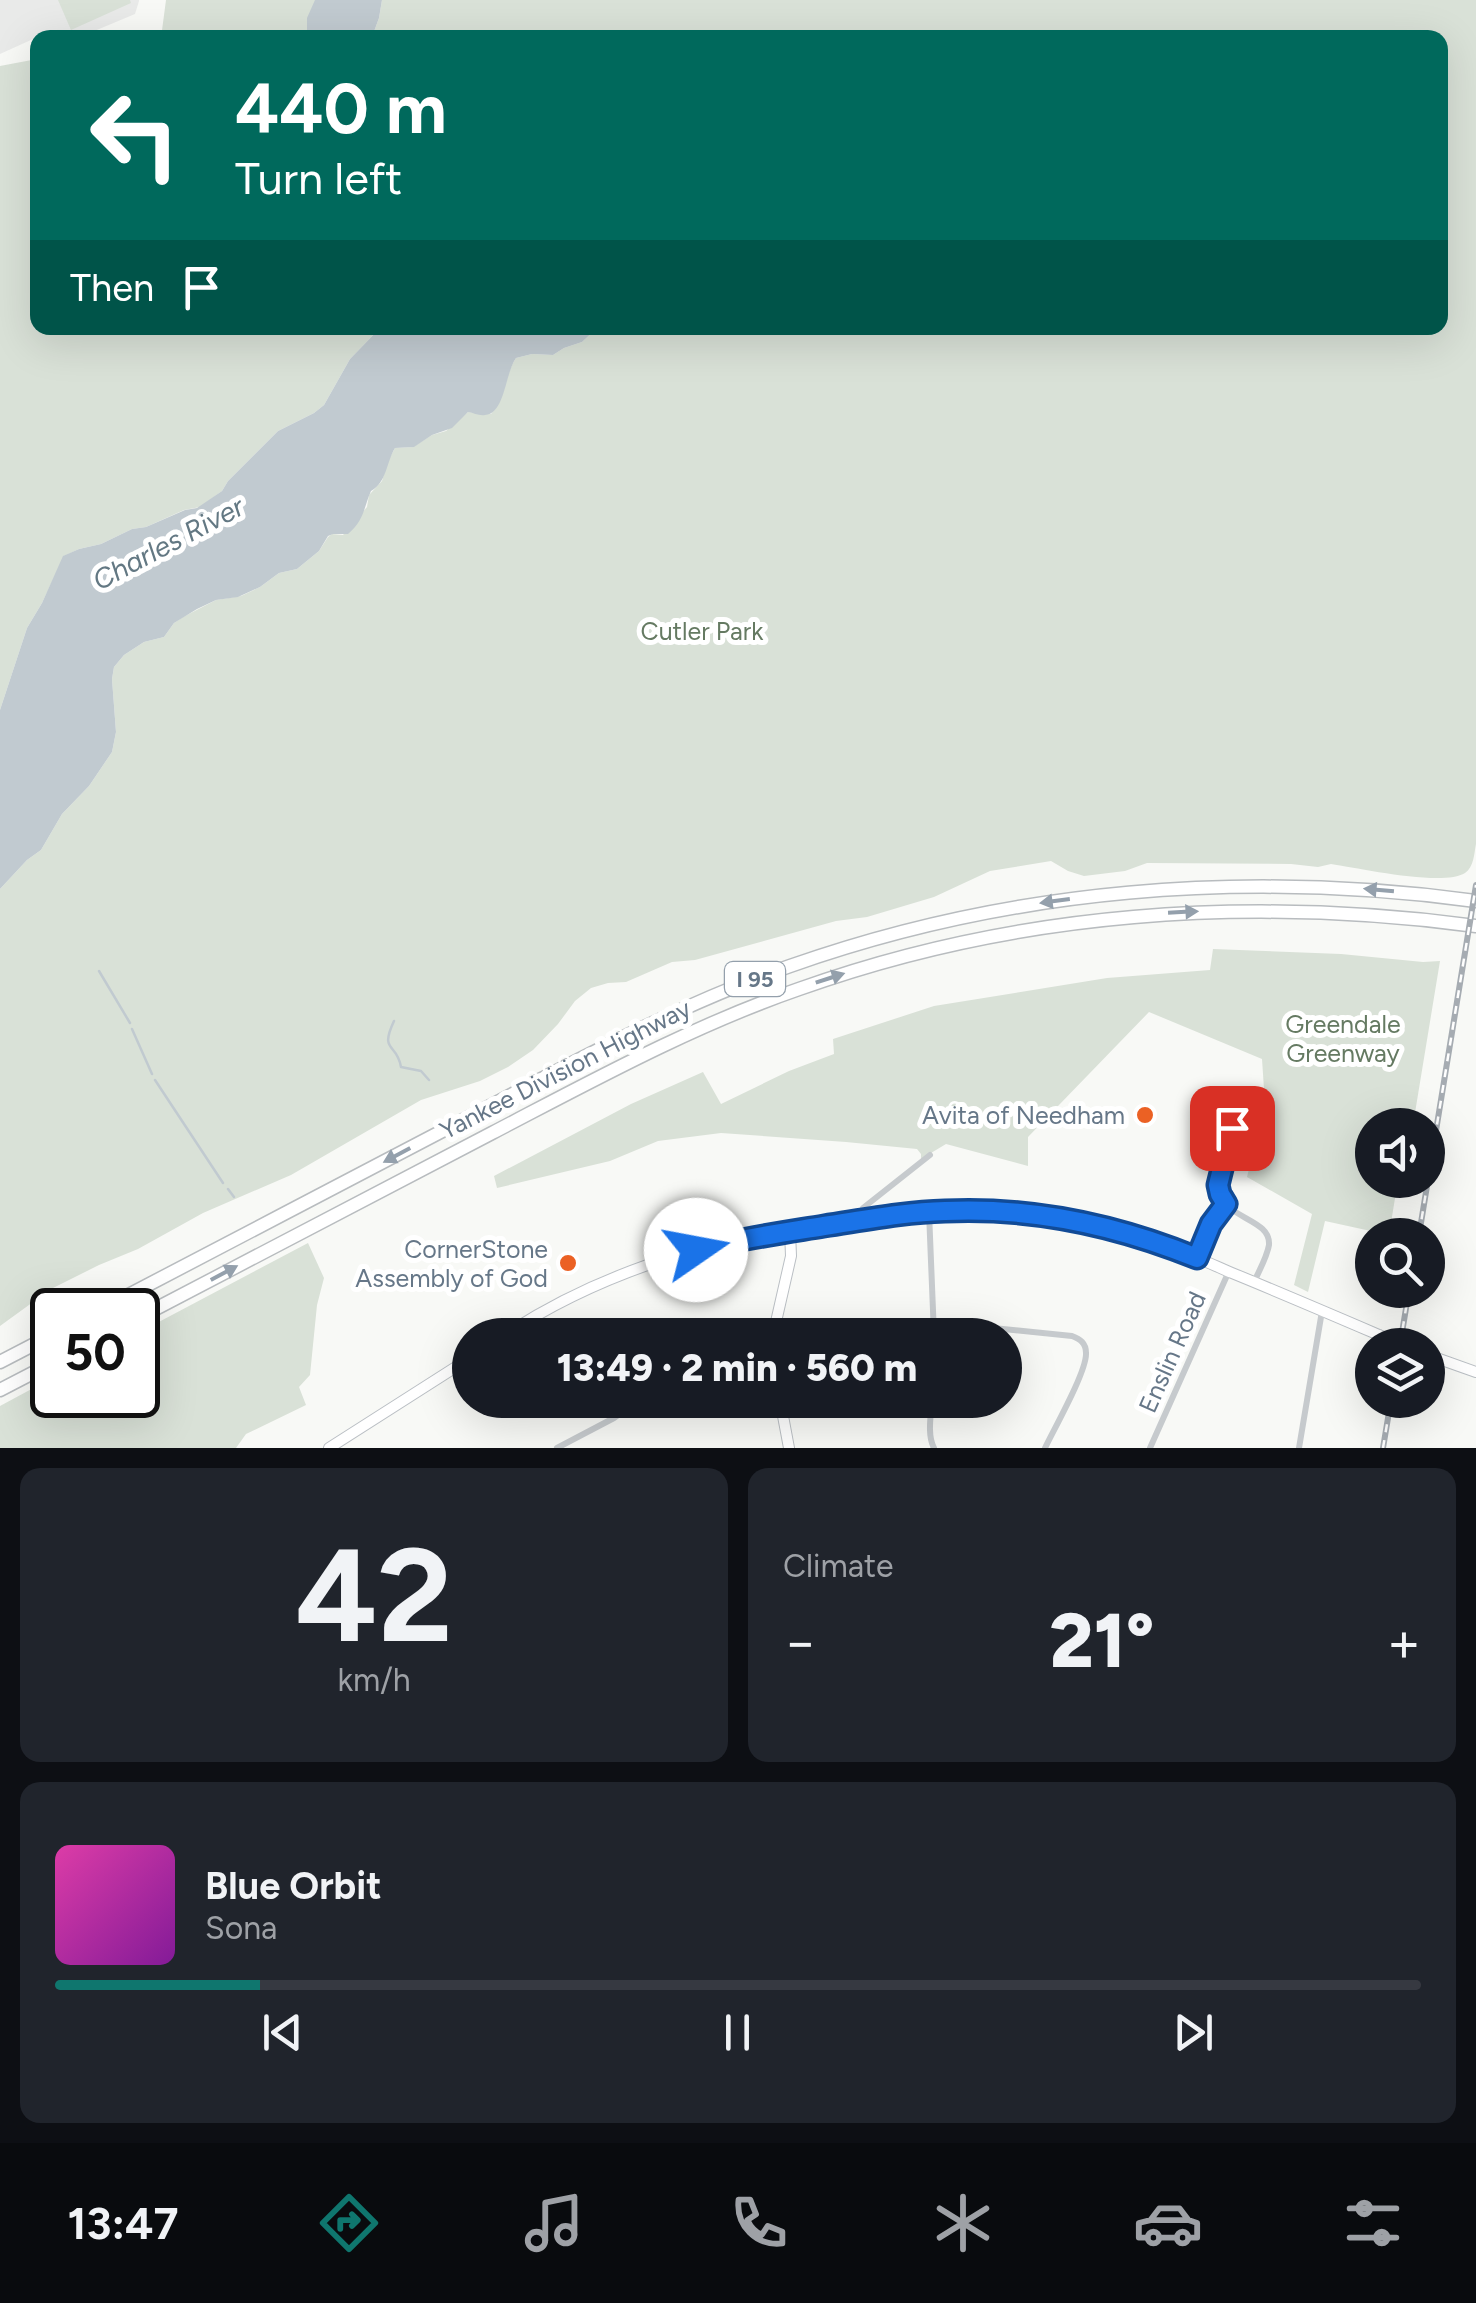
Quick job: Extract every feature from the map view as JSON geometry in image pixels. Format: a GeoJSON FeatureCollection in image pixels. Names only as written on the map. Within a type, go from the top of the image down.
{"type":"FeatureCollection","features":[{"type":"Feature","properties":{"kind":"highway","name":"Yankee Division Highway"},"geometry":{"type":"LineString","coordinates":[[142,1288],[635,1031],[737,986],[858,944],[940,922],[1036,903],[1176,888],[1332,887],[1476,901]]}},
{"type":"Feature","properties":{"kind":"highway","name":"Yankee Division Highway"},"geometry":{"type":"LineString","coordinates":[[160,1307],[672,1040],[762,1002],[880,963],[1016,931],[1183,912],[1324,911],[1476,926]]}},
{"type":"Feature","properties":{"kind":"highway"},"geometry":{"type":"LineString","coordinates":[[0,1362],[30,1346]]}},
{"type":"Feature","properties":{"kind":"highway"},"geometry":{"type":"LineString","coordinates":[[0,1390],[30,1374]]}},
{"type":"Feature","properties":{"kind":"main road"},"geometry":{"type":"LineString","coordinates":[[534,1318],[566,1300],[652,1264],[706,1247],[858,1220],[929,1212],[993,1211],[1068,1219],[1128,1232],[1362,1328]]}},
{"type":"Feature","properties":{"kind":"main road"},"geometry":{"type":"LineString","coordinates":[[777,1318],[790,1256],[790,1231]]}},
{"type":"Feature","properties":{"kind":"main road"},"geometry":{"type":"LineString","coordinates":[[1445,1361],[1476,1372]]}},
{"type":"Feature","properties":{"kind":"main road"},"geometry":{"type":"LineString","coordinates":[[328,1448],[452,1369]]}},
{"type":"Feature","properties":{"kind":"main road"},"geometry":{"type":"LineString","coordinates":[[783,1418],[789,1448]]}},
{"type":"Feature","properties":{"kind":"street"},"geometry":{"type":"LineString","coordinates":[[1232,1128],[1218,1185],[1226,1204],[1268,1236],[1268,1249],[1254,1282]]}},
{"type":"Feature","properties":{"kind":"street"},"geometry":{"type":"LineString","coordinates":[[858,1220],[862,1208],[930,1155]]}},
{"type":"Feature","properties":{"kind":"street"},"geometry":{"type":"LineString","coordinates":[[1197,1258],[1211,1224],[1226,1204]]}},
{"type":"Feature","properties":{"kind":"street"},"geometry":{"type":"LineString","coordinates":[[929,1212],[934,1318]]}},
{"type":"Feature","properties":{"kind":"street","name":"Enslin Road"},"geometry":{"type":"LineString","coordinates":[[1150,1448],[1230,1271]]}},
{"type":"Feature","properties":{"kind":"street"},"geometry":{"type":"LineString","coordinates":[[1299,1448],[1322,1311]]}},
{"type":"Feature","properties":{"kind":"street"},"geometry":{"type":"LineString","coordinates":[[1022,1331],[1072,1336],[1085,1347],[1081,1372],[1045,1448]]}},
{"type":"Feature","properties":{"kind":"street"},"geometry":{"type":"LineString","coordinates":[[557,1448],[614,1418]]}},
{"type":"Feature","properties":{"kind":"street"},"geometry":{"type":"LineString","coordinates":[[931,1418],[934,1448]]}},
{"type":"Feature","properties":{"kind":"shaded area"},"geometry":{"type":"Polygon","coordinates":[[[0,0],[139,0],[135,14],[97,30],[30,30],[30,40],[0,54],[0,0]]]}},
{"type":"Feature","properties":{"kind":"green space"},"geometry":{"type":"Polygon","coordinates":[[[58,0],[130,0],[131,3],[71,30],[58,0]]]}},
{"type":"Feature","properties":{"kind":"green space"},"geometry":{"type":"Polygon","coordinates":[[[166,0],[317,0],[311,30],[162,30],[166,0]]]}},
{"type":"Feature","properties":{"kind":"green space","name":"Cutler Park"},"geometry":{"type":"Polygon","coordinates":[[[382,0],[1476,0],[1476,844],[1468,870],[1454,877],[1439,878],[1331,864],[1318,867],[1147,863],[1125,871],[1084,876],[1051,861],[990,871],[934,897],[867,917],[836,921],[695,960],[672,962],[626,982],[591,988],[533,1050],[508,1067],[480,1081],[421,1100],[291,1175],[203,1213],[138,1249],[53,1288],[30,1288],[30,1304],[0,1326],[0,889],[41,850],[62,814],[89,786],[112,752],[116,732],[114,667],[144,642],[164,637],[183,617],[216,600],[241,596],[279,573],[297,569],[332,534],[343,535],[367,507],[369,495],[382,481],[395,448],[413,447],[446,431],[468,412],[491,414],[516,358],[553,355],[590,335],[1448,335],[1448,30],[375,30],[382,0]]]}},
{"type":"Feature","properties":{"kind":"green space"},"geometry":{"type":"Polygon","coordinates":[[[30,60],[30,335],[373,335],[350,359],[324,405],[278,431],[222,491],[200,507],[64,556],[27,628],[0,710],[0,66],[30,60]]]}},
{"type":"Feature","properties":{"kind":"green space","name":"Greendale Greenway"},"geometry":{"type":"Polygon","coordinates":[[[1213,949],[1440,961],[1416,1108],[1355,1108],[1355,1198],[1395,1198],[1392,1218],[1355,1218],[1355,1228],[1325,1221],[1308,1292],[1294,1285],[1312,1214],[1247,1177],[1265,1104],[1262,1059],[1149,1012],[1028,1137],[1028,1166],[946,1144],[921,1159],[917,1149],[721,1133],[658,1141],[610,1161],[497,1188],[494,1176],[631,1104],[703,1072],[721,1104],[834,1054],[833,1039],[934,1006],[1107,978],[1210,970],[1213,949]]]}},
{"type":"Feature","properties":{"kind":"green space"},"geometry":{"type":"Polygon","coordinates":[[[308,1243],[324,1278],[317,1305],[310,1375],[299,1387],[306,1405],[246,1434],[236,1448],[0,1448],[0,1406],[30,1390],[30,1418],[160,1418],[160,1321],[308,1243]]]}},
{"type":"Feature","properties":{"kind":"water"},"geometry":{"type":"Polygon","coordinates":[[[315,0],[382,0],[375,30],[307,30],[307,18],[315,0]]]}},
{"type":"Feature","properties":{"kind":"water","name":"Charles River"},"geometry":{"type":"Polygon","coordinates":[[[373,335],[590,335],[553,355],[516,358],[501,400],[492,413],[468,412],[452,428],[414,447],[395,448],[383,477],[371,491],[361,519],[348,534],[328,536],[319,551],[297,569],[279,573],[238,597],[216,600],[197,609],[174,623],[164,637],[144,642],[124,655],[114,667],[112,679],[116,732],[112,752],[89,786],[62,814],[41,850],[0,889],[0,710],[27,628],[63,556],[197,508],[222,491],[278,431],[324,405],[350,359],[373,335]]]}},
{"type":"Feature","properties":{"kind":"waterway"},"geometry":{"type":"LineString","coordinates":[[99,971],[130,1023]]}},
{"type":"Feature","properties":{"kind":"waterway"},"geometry":{"type":"LineString","coordinates":[[394,1021],[388,1038],[401,1067],[421,1071],[429,1080]]}},
{"type":"Feature","properties":{"kind":"waterway"},"geometry":{"type":"LineString","coordinates":[[132,1029],[152,1074]]}},
{"type":"Feature","properties":{"kind":"waterway"},"geometry":{"type":"LineString","coordinates":[[155,1080],[223,1183]]}},
{"type":"Feature","properties":{"kind":"waterway"},"geometry":{"type":"LineString","coordinates":[[228,1189],[234,1197]]}},
{"type":"Feature","properties":{"kind":"railway"},"geometry":{"type":"LineString","coordinates":[[1422,1218],[1476,885]]}},
{"type":"Feature","properties":{"kind":"railway"},"geometry":{"type":"LineString","coordinates":[[1403,1328],[1406,1308]]}},
{"type":"Feature","properties":{"kind":"railway"},"geometry":{"type":"LineString","coordinates":[[1383,1448],[1388,1418]]}},
{"type":"Feature","properties":{"kind":"place","name":"Avita of Needham"},"geometry":{"type":"Point","coordinates":[1145,1115]}},
{"type":"Feature","properties":{"kind":"place","name":"CornerStone Assembly of God"},"geometry":{"type":"Point","coordinates":[568,1263]}},
{"type":"Feature","properties":{"kind":"route"},"geometry":{"type":"LineString","coordinates":[[696,1250],[858,1220],[967,1210],[1030,1214],[1117,1229],[1197,1258],[1204,1237],[1226,1204],[1218,1185],[1232,1128]]}}]}
